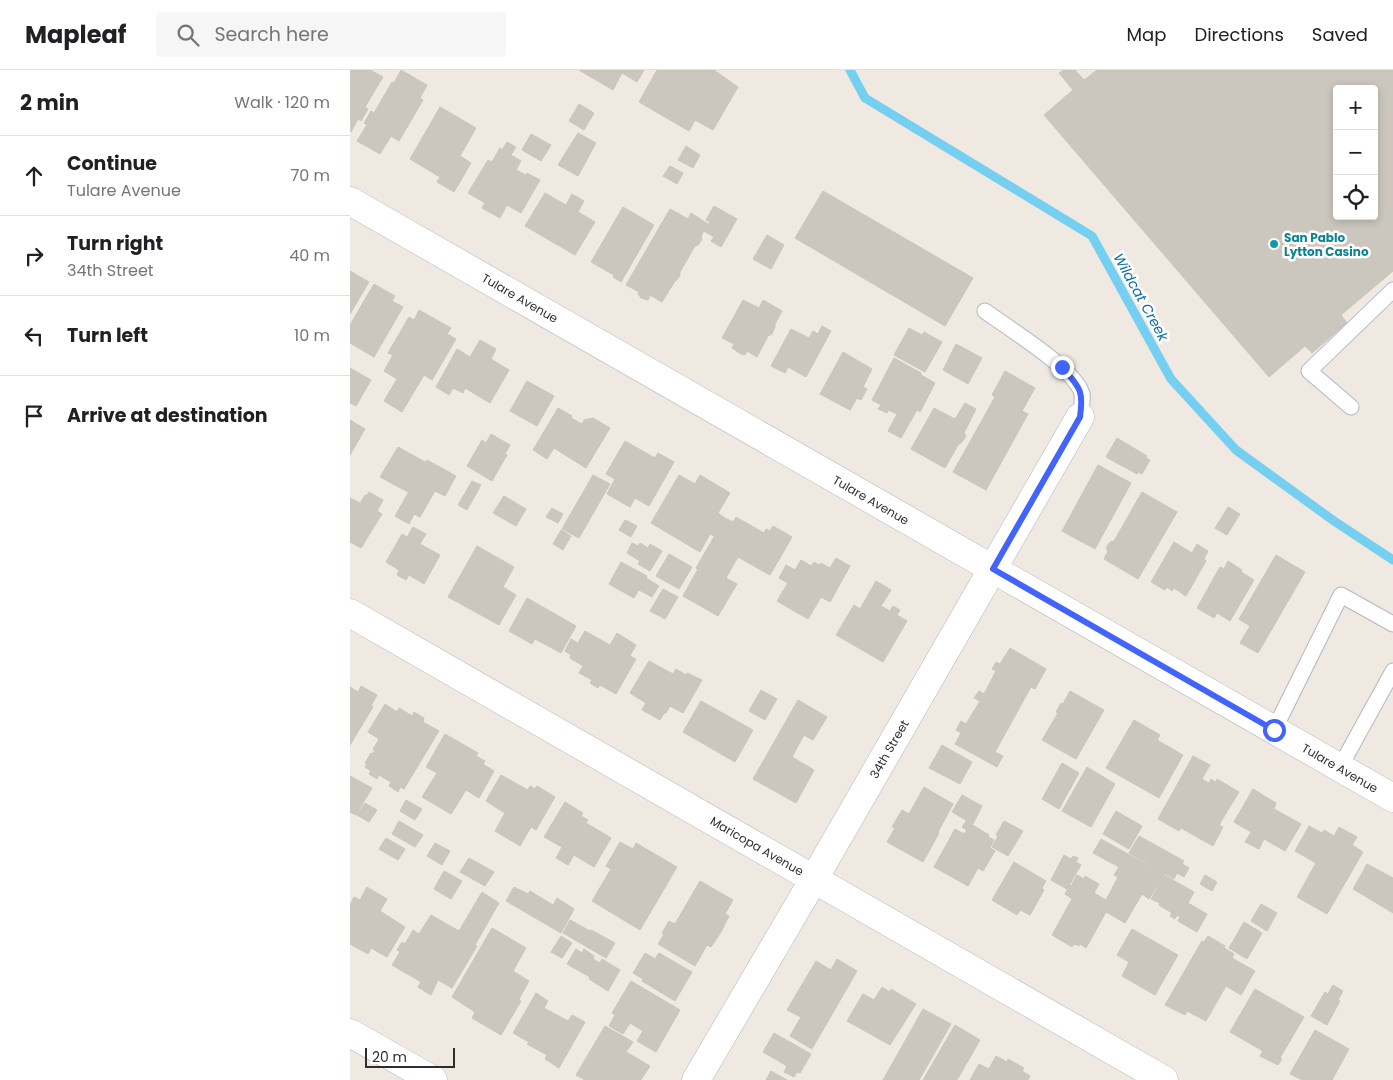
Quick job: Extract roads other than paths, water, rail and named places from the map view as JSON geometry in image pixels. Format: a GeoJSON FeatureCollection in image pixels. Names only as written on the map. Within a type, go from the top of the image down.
{"type":"FeatureCollection","features":[{"type":"Feature","properties":{"kind":"street","name":"Tulare Avenue"},"geometry":{"type":"LineString","coordinates":[[350,201],[1393,798]]}},
{"type":"Feature","properties":{"kind":"street","name":"34th Street"},"geometry":{"type":"LineString","coordinates":[[696,1080],[1080,417]]}},
{"type":"Feature","properties":{"kind":"street","name":"Maricopa Avenue"},"geometry":{"type":"LineString","coordinates":[[350,613],[1164,1080]]}},
{"type":"Feature","properties":{"kind":"street"},"geometry":{"type":"LineString","coordinates":[[350,1033],[433,1080]]}},
{"type":"Feature","properties":{"kind":"lane"},"geometry":{"type":"LineString","coordinates":[[1351,407],[1309,371],[1393,290]]}},
{"type":"Feature","properties":{"kind":"lane"},"geometry":{"type":"LineString","coordinates":[[985,311],[1062,367],[1080,388],[1082,407],[1080,417]]}},
{"type":"Feature","properties":{"kind":"lane"},"geometry":{"type":"LineString","coordinates":[[1274,730],[1341,595],[1393,624]]}},
{"type":"Feature","properties":{"kind":"lane"},"geometry":{"type":"LineString","coordinates":[[1340,768],[1393,671]]}},
{"type":"Feature","properties":{"kind":"waterway","name":"Wildcat Creek"},"geometry":{"type":"LineString","coordinates":[[850,70],[865,98],[1092,236],[1171,379],[1236,450],[1334,521],[1393,560]]}},
{"type":"Feature","properties":{"kind":"place","name":"San Pablo Lytton Casino"},"geometry":{"type":"Point","coordinates":[1274,244]}}]}
